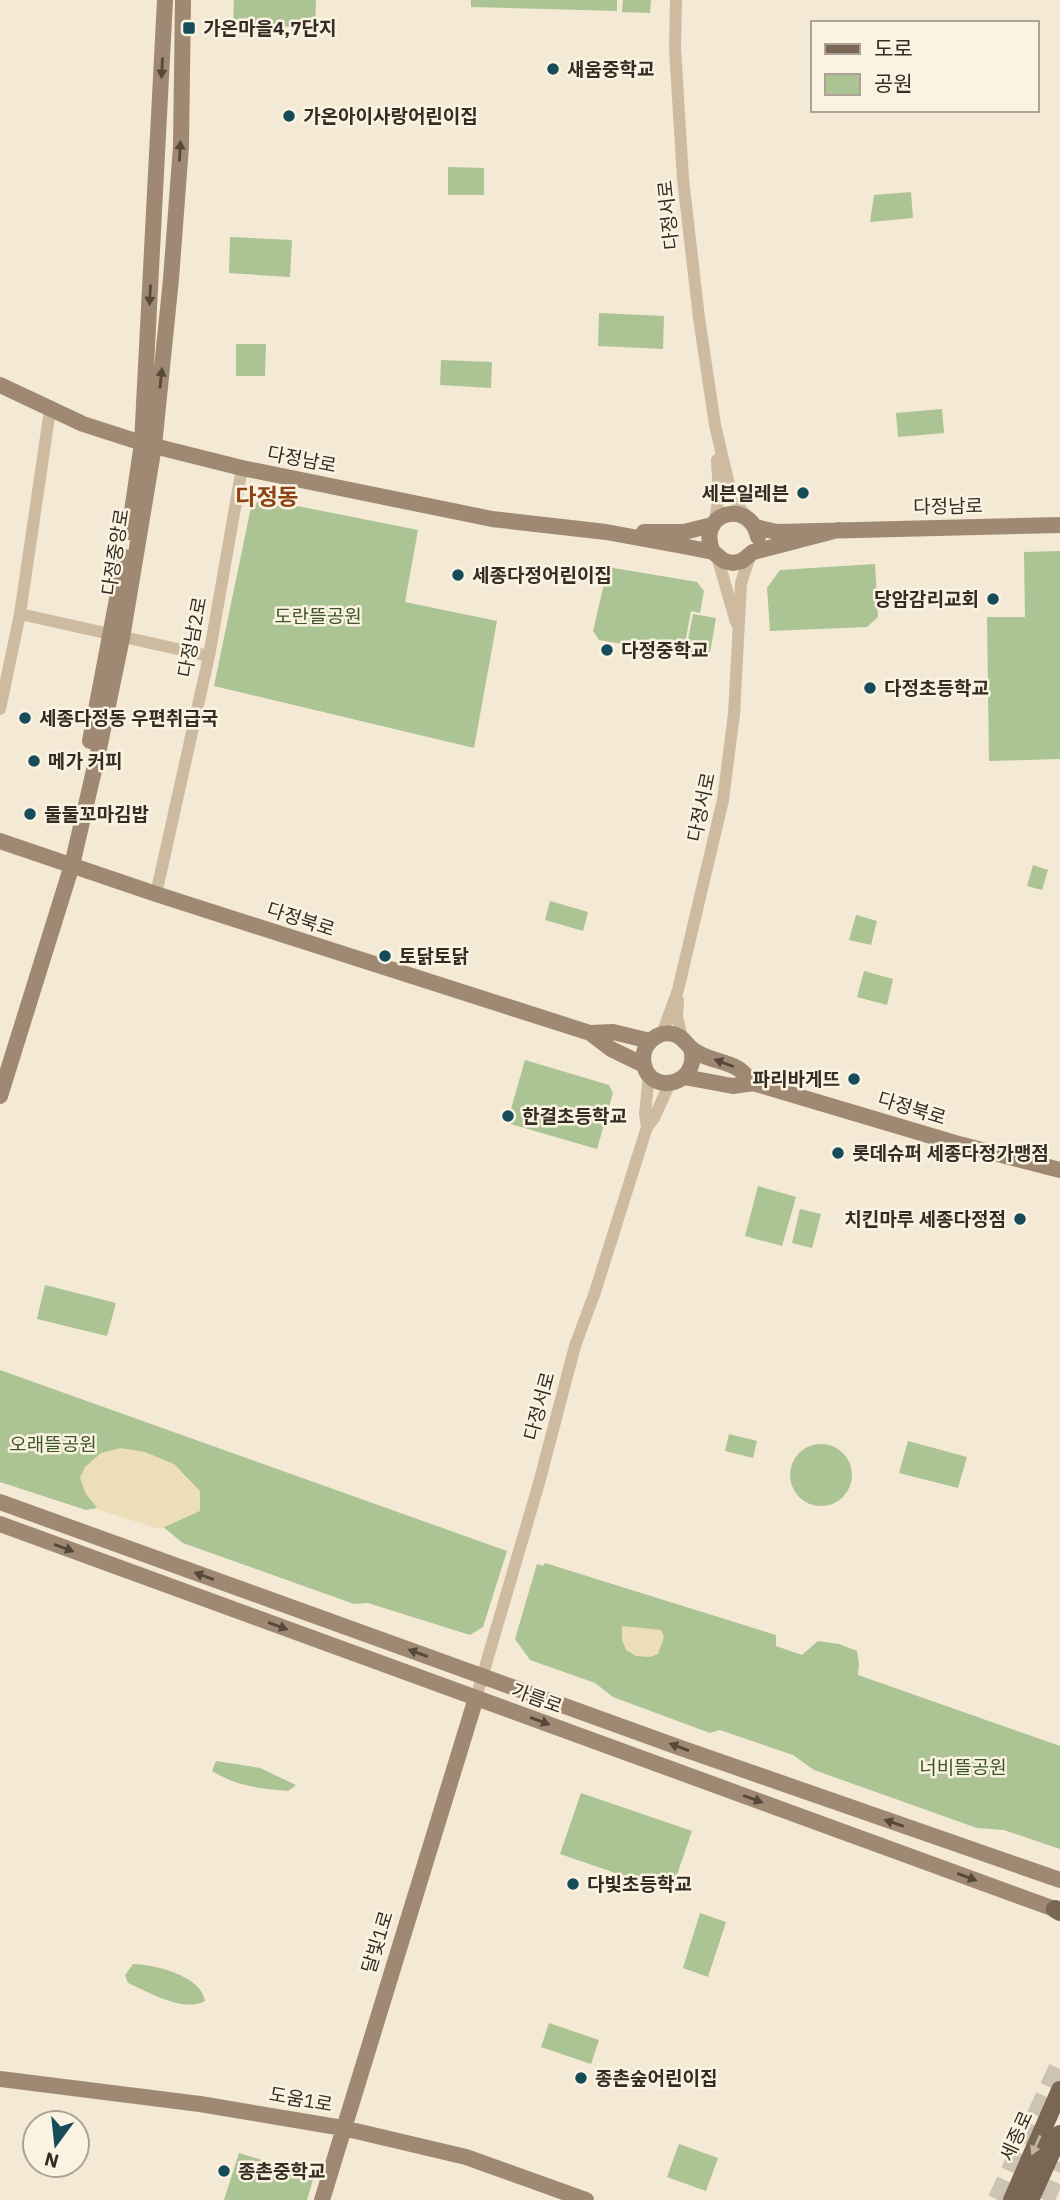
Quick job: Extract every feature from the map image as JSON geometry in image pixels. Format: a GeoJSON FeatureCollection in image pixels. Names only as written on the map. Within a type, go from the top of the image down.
{"type":"FeatureCollection","features":[{"type":"Feature","properties":{"kind":"main road","name":"세종로"},"geometry":{"type":"LineString","coordinates":[[1012,2200],[1060,2090]]}},
{"type":"Feature","properties":{"kind":"main road","name":"세종로"},"geometry":{"type":"LineString","coordinates":[[1030,2200],[1060,2134]]}},
{"type":"Feature","properties":{"kind":"street","name":"다정중앙로"},"geometry":{"type":"LineString","coordinates":[[148,444],[165,0]]}},
{"type":"Feature","properties":{"kind":"street","name":"다정중앙로"},"geometry":{"type":"LineString","coordinates":[[0,1096],[67,864],[116,636],[148,444],[171,279],[181,146],[183,0]]}},
{"type":"Feature","properties":{"kind":"street","name":"다정서로"},"geometry":{"type":"LineString","coordinates":[[676,0],[683,179],[715,425]]}},
{"type":"Feature","properties":{"kind":"street","name":"다정남로"},"geometry":{"type":"LineString","coordinates":[[0,385],[83,424],[242,468],[492,519],[606,532]]}},
{"type":"Feature","properties":{"kind":"street"},"geometry":{"type":"LineString","coordinates":[[0,709],[20,614],[50,410]]}},
{"type":"Feature","properties":{"kind":"street"},"geometry":{"type":"LineString","coordinates":[[715,425],[731,493],[751,522],[757,544],[751,554]]}},
{"type":"Feature","properties":{"kind":"street"},"geometry":{"type":"LineString","coordinates":[[715,425],[719,494],[709,544],[715,554],[738,629]]}},
{"type":"Feature","properties":{"kind":"street","name":"다정남2로"},"geometry":{"type":"LineString","coordinates":[[156,894],[209,656],[242,468]]}},
{"type":"Feature","properties":{"kind":"street"},"geometry":{"type":"LineString","coordinates":[[606,532],[684,532],[713,523],[724,515],[736,513],[778,532],[838,530]]}},
{"type":"Feature","properties":{"kind":"street","name":"다정남로"},"geometry":{"type":"LineString","coordinates":[[838,530],[1060,525]]}},
{"type":"Feature","properties":{"kind":"street"},"geometry":{"type":"LineString","coordinates":[[606,532],[715,554],[733,563],[751,554],[838,530]]}},
{"type":"Feature","properties":{"kind":"street","name":"다정서로"},"geometry":{"type":"LineString","coordinates":[[678,990],[702,895],[728,772],[741,583],[751,554]]}},
{"type":"Feature","properties":{"kind":"street"},"geometry":{"type":"LineString","coordinates":[[20,614],[209,656]]}},
{"type":"Feature","properties":{"kind":"street","name":"다정북로"},"geometry":{"type":"LineString","coordinates":[[0,841],[156,894],[590,1033]]}},
{"type":"Feature","properties":{"kind":"street","name":"다정중앙로"},"geometry":{"type":"LineString","coordinates":[[0,1064],[67,864]]}},
{"type":"Feature","properties":{"kind":"street"},"geometry":{"type":"LineString","coordinates":[[646,1127],[645,1048],[656,1037],[678,990]]}},
{"type":"Feature","properties":{"kind":"street"},"geometry":{"type":"LineString","coordinates":[[646,1127],[677,1080],[692,1064],[677,1016],[678,990]]}},
{"type":"Feature","properties":{"kind":"street"},"geometry":{"type":"LineString","coordinates":[[590,1033],[613,1032],[656,1037],[676,1034],[687,1043],[738,1069],[753,1083]]}},
{"type":"Feature","properties":{"kind":"street"},"geometry":{"type":"LineString","coordinates":[[590,1033],[662,1082],[677,1080],[733,1086],[753,1083]]}},
{"type":"Feature","properties":{"kind":"street","name":"다정북로"},"geometry":{"type":"LineString","coordinates":[[753,1083],[955,1143],[1060,1170]]}},
{"type":"Feature","properties":{"kind":"street","name":"다정서로"},"geometry":{"type":"LineString","coordinates":[[476,1698],[539,1483],[575,1346],[595,1292],[646,1127]]}},
{"type":"Feature","properties":{"kind":"street","name":"가름로"},"geometry":{"type":"LineString","coordinates":[[0,1502],[1057,1879]]}},
{"type":"Feature","properties":{"kind":"street","name":"가름로"},"geometry":{"type":"LineString","coordinates":[[0,1524],[1058,1910]]}},
{"type":"Feature","properties":{"kind":"street","name":"달빛1로"},"geometry":{"type":"LineString","coordinates":[[322,2200],[476,1698]]}},
{"type":"Feature","properties":{"kind":"street","name":"도움1로"},"geometry":{"type":"LineString","coordinates":[[0,2079],[200,2104],[343,2128],[466,2157],[586,2200]]}},
{"type":"Feature","properties":{"kind":"green space"},"geometry":{"type":"Polygon","coordinates":[[[234,0],[316,0],[315,28],[233,24],[234,0]]]}},
{"type":"Feature","properties":{"kind":"green space"},"geometry":{"type":"Polygon","coordinates":[[[471,0],[617,0],[617,11],[471,7],[471,0]]]}},
{"type":"Feature","properties":{"kind":"green space"},"geometry":{"type":"Polygon","coordinates":[[[623,0],[651,0],[650,13],[622,12],[623,0]]]}},
{"type":"Feature","properties":{"kind":"green space"},"geometry":{"type":"Polygon","coordinates":[[[448,167],[484,168],[484,195],[448,195],[448,167]]]}},
{"type":"Feature","properties":{"kind":"green space"},"geometry":{"type":"Polygon","coordinates":[[[911,192],[913,218],[870,222],[874,195],[911,192]]]}},
{"type":"Feature","properties":{"kind":"green space"},"geometry":{"type":"Polygon","coordinates":[[[230,237],[292,240],[290,277],[229,273],[230,237]]]}},
{"type":"Feature","properties":{"kind":"green space"},"geometry":{"type":"Polygon","coordinates":[[[599,313],[664,316],[663,349],[598,346],[599,313]]]}},
{"type":"Feature","properties":{"kind":"green space"},"geometry":{"type":"Polygon","coordinates":[[[236,344],[266,344],[265,376],[236,376],[236,344]]]}},
{"type":"Feature","properties":{"kind":"green space"},"geometry":{"type":"Polygon","coordinates":[[[441,360],[492,362],[491,388],[440,385],[441,360]]]}},
{"type":"Feature","properties":{"kind":"green space"},"geometry":{"type":"Polygon","coordinates":[[[942,409],[944,433],[898,437],[896,413],[942,409]]]}},
{"type":"Feature","properties":{"kind":"green space","name":"도란뜰공원"},"geometry":{"type":"Polygon","coordinates":[[[262,499],[418,530],[405,602],[497,621],[474,748],[214,686],[251,507],[262,499]]]}},
{"type":"Feature","properties":{"kind":"green space"},"geometry":{"type":"Polygon","coordinates":[[[1060,551],[1060,759],[989,761],[987,617],[1025,617],[1024,552],[1060,551]]]}},
{"type":"Feature","properties":{"kind":"green space"},"geometry":{"type":"Polygon","coordinates":[[[875,564],[878,617],[867,627],[770,631],[767,588],[780,570],[875,564]]]}},
{"type":"Feature","properties":{"kind":"green space"},"geometry":{"type":"Polygon","coordinates":[[[608,567],[697,582],[704,591],[700,613],[691,611],[683,654],[599,640],[593,631],[608,567]]]}},
{"type":"Feature","properties":{"kind":"green space"},"geometry":{"type":"Polygon","coordinates":[[[693,614],[716,618],[709,659],[685,655],[693,614]]]}},
{"type":"Feature","properties":{"kind":"green space"},"geometry":{"type":"Polygon","coordinates":[[[1033,865],[1048,870],[1042,890],[1027,886],[1033,865]]]}},
{"type":"Feature","properties":{"kind":"green space"},"geometry":{"type":"Polygon","coordinates":[[[550,901],[588,912],[583,931],[545,920],[550,901]]]}},
{"type":"Feature","properties":{"kind":"green space"},"geometry":{"type":"Polygon","coordinates":[[[856,915],[877,921],[871,945],[849,940],[856,915]]]}},
{"type":"Feature","properties":{"kind":"green space"},"geometry":{"type":"Polygon","coordinates":[[[864,971],[893,979],[887,1005],[857,997],[864,971]]]}},
{"type":"Feature","properties":{"kind":"green space"},"geometry":{"type":"Polygon","coordinates":[[[525,1060],[609,1085],[613,1093],[597,1149],[507,1123],[525,1060]]]}},
{"type":"Feature","properties":{"kind":"green space"},"geometry":{"type":"Polygon","coordinates":[[[758,1186],[796,1197],[782,1246],[745,1236],[758,1186]]]}},
{"type":"Feature","properties":{"kind":"green space"},"geometry":{"type":"Polygon","coordinates":[[[800,1209],[821,1214],[812,1248],[792,1243],[800,1209]]]}},
{"type":"Feature","properties":{"kind":"green space"},"geometry":{"type":"Polygon","coordinates":[[[45,1285],[116,1303],[107,1336],[37,1319],[45,1285]]]}},
{"type":"Feature","properties":{"kind":"green space","name":"오래뜰공원"},"geometry":{"type":"Polygon","coordinates":[[[0,1370],[507,1551],[483,1627],[470,1635],[368,1603],[354,1604],[183,1543],[162,1526],[103,1507],[86,1510],[0,1482],[0,1370]]]}},
{"type":"Feature","properties":{"kind":"green space"},"geometry":{"type":"Polygon","coordinates":[[[729,1434],[757,1441],[753,1458],[725,1451],[729,1434]]]}},
{"type":"Feature","properties":{"kind":"green space"},"geometry":{"type":"Polygon","coordinates":[[[908,1441],[967,1457],[958,1488],[899,1473],[908,1441]]]}},
{"type":"Feature","properties":{"kind":"green space"},"geometry":{"type":"Polygon","coordinates":[[[815,1444],[827,1444],[843,1453],[850,1463],[850,1487],[843,1497],[827,1506],[815,1506],[804,1501],[795,1492],[790,1481],[790,1469],[795,1458],[804,1449],[815,1444]]]}},
{"type":"Feature","properties":{"kind":"green space","name":"너비뜰공원"},"geometry":{"type":"Polygon","coordinates":[[[545,1563],[776,1635],[776,1646],[802,1655],[818,1641],[839,1644],[857,1651],[858,1675],[1060,1746],[1060,1849],[1004,1830],[977,1828],[814,1770],[793,1755],[720,1730],[710,1733],[613,1697],[595,1683],[530,1660],[515,1639],[537,1564],[543,1566],[545,1563]]]}},
{"type":"Feature","properties":{"kind":"green space"},"geometry":{"type":"Polygon","coordinates":[[[216,1761],[260,1768],[296,1785],[288,1791],[240,1784],[212,1771],[216,1761]]]}},
{"type":"Feature","properties":{"kind":"green space"},"geometry":{"type":"Polygon","coordinates":[[[581,1793],[692,1831],[671,1892],[560,1854],[581,1793]]]}},
{"type":"Feature","properties":{"kind":"green space"},"geometry":{"type":"Polygon","coordinates":[[[700,1913],[726,1922],[708,1977],[683,1968],[700,1913]]]}},
{"type":"Feature","properties":{"kind":"green space"},"geometry":{"type":"Polygon","coordinates":[[[133,1964],[164,1969],[186,1978],[202,1992],[205,2001],[187,2005],[177,2003],[128,1983],[125,1975],[133,1964]]]}},
{"type":"Feature","properties":{"kind":"green space"},"geometry":{"type":"Polygon","coordinates":[[[549,2023],[599,2040],[591,2064],[541,2047],[549,2023]]]}},
{"type":"Feature","properties":{"kind":"green space"},"geometry":{"type":"Polygon","coordinates":[[[679,2144],[718,2158],[706,2191],[667,2177],[679,2144]]]}},
{"type":"Feature","properties":{"kind":"green space"},"geometry":{"type":"Polygon","coordinates":[[[239,2153],[314,2176],[307,2200],[224,2200],[239,2153]]]}},
{"type":"Feature","properties":{"kind":"shaded area"},"geometry":{"type":"Polygon","coordinates":[[[120,1448],[145,1452],[174,1464],[200,1491],[200,1511],[160,1529],[99,1510],[86,1494],[80,1478],[85,1467],[101,1453],[120,1448]]]}},
{"type":"Feature","properties":{"kind":"shaded area"},"geometry":{"type":"Polygon","coordinates":[[[622,1626],[661,1630],[664,1637],[658,1654],[650,1657],[636,1656],[626,1650],[622,1640],[622,1626]]]}},
{"type":"Feature","properties":{"kind":"tunnel"},"geometry":{"type":"LineString","coordinates":[[998,2200],[1060,2066]]}},
{"type":"Feature","properties":{"kind":"tunnel"},"geometry":{"type":"LineString","coordinates":[[1044,2200],[1060,2162]]}},
{"type":"Feature","properties":{"kind":"place","name":"가온마을4,7단지"},"geometry":{"type":"Point","coordinates":[189,28]}},
{"type":"Feature","properties":{"kind":"place","name":"새움중학교"},"geometry":{"type":"Point","coordinates":[553,69]}},
{"type":"Feature","properties":{"kind":"place","name":"가온아이사랑어린이집"},"geometry":{"type":"Point","coordinates":[289,116]}},
{"type":"Feature","properties":{"kind":"place","name":"세븐일레븐"},"geometry":{"type":"Point","coordinates":[803,493]}},
{"type":"Feature","properties":{"kind":"place","name":"세종다정어린이집"},"geometry":{"type":"Point","coordinates":[458,575]}},
{"type":"Feature","properties":{"kind":"place","name":"당암감리교회"},"geometry":{"type":"Point","coordinates":[993,599]}},
{"type":"Feature","properties":{"kind":"place","name":"다정중학교"},"geometry":{"type":"Point","coordinates":[607,650]}},
{"type":"Feature","properties":{"kind":"place","name":"다정초등학교"},"geometry":{"type":"Point","coordinates":[870,688]}},
{"type":"Feature","properties":{"kind":"place","name":"세종다정동 우편취급국"},"geometry":{"type":"Point","coordinates":[25,718]}},
{"type":"Feature","properties":{"kind":"place","name":"메가 커피"},"geometry":{"type":"Point","coordinates":[34,761]}},
{"type":"Feature","properties":{"kind":"place","name":"둘둘꼬마김밥"},"geometry":{"type":"Point","coordinates":[30,814]}},
{"type":"Feature","properties":{"kind":"place","name":"토닭토닭"},"geometry":{"type":"Point","coordinates":[385,956]}},
{"type":"Feature","properties":{"kind":"place","name":"파리바게뜨"},"geometry":{"type":"Point","coordinates":[854,1079]}},
{"type":"Feature","properties":{"kind":"place","name":"한결초등학교"},"geometry":{"type":"Point","coordinates":[508,1116]}},
{"type":"Feature","properties":{"kind":"place","name":"롯데슈퍼 세종다정가맹점"},"geometry":{"type":"Point","coordinates":[838,1153]}},
{"type":"Feature","properties":{"kind":"place","name":"치킨마루 세종다정점"},"geometry":{"type":"Point","coordinates":[1020,1219]}},
{"type":"Feature","properties":{"kind":"place","name":"다빛초등학교"},"geometry":{"type":"Point","coordinates":[573,1884]}},
{"type":"Feature","properties":{"kind":"place","name":"종촌숲어린이집"},"geometry":{"type":"Point","coordinates":[581,2078]}},
{"type":"Feature","properties":{"kind":"place","name":"종촌중학교"},"geometry":{"type":"Point","coordinates":[224,2171]}},
{"type":"Feature","properties":{"kind":"district","name":"다정동"},"geometry":{"type":"Point","coordinates":[267,496]}}]}
